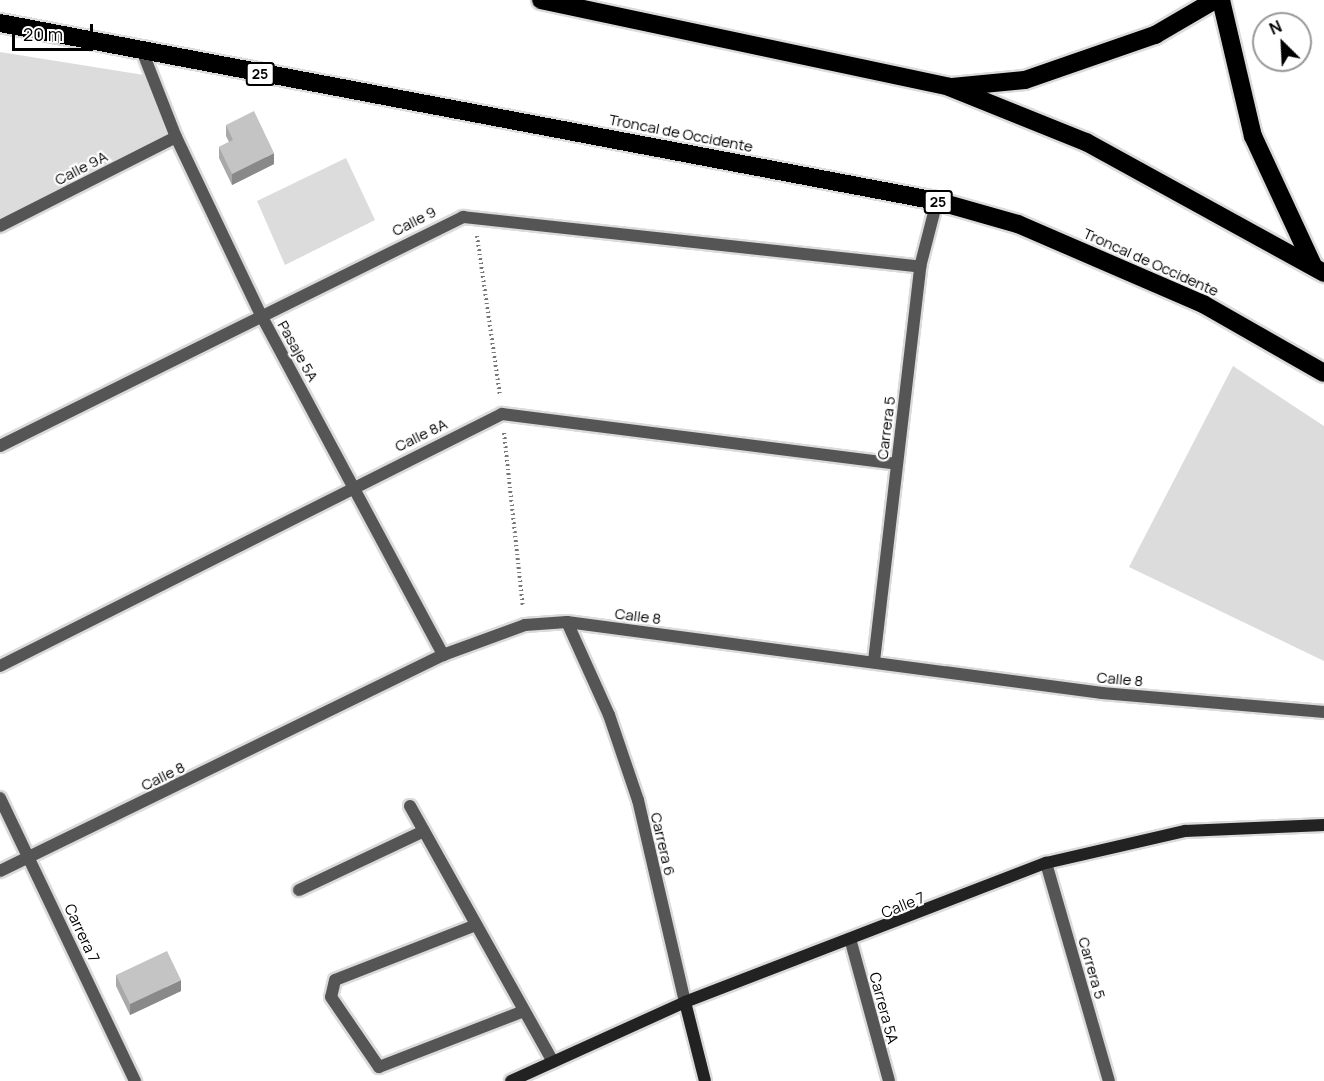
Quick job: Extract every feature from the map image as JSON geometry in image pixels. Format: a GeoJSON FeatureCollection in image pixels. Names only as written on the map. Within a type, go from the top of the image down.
{"type":"FeatureCollection","features":[{"type":"Feature","properties":{"kind":"highway"},"geometry":{"type":"LineString","coordinates":[[541,0],[949,87],[1086,142],[1318,269]]}},
{"type":"Feature","properties":{"kind":"highway"},"geometry":{"type":"LineString","coordinates":[[949,87],[1024,80],[1155,35],[1215,0]]}},
{"type":"Feature","properties":{"kind":"highway"},"geometry":{"type":"LineString","coordinates":[[1221,0],[1254,136],[1318,269]]}},
{"type":"Feature","properties":{"kind":"highway","name":"Troncal de Occidente"},"geometry":{"type":"LineString","coordinates":[[0,23],[143,53],[937,201],[1018,224],[1203,304],[1324,373]]}},
{"type":"Feature","properties":{"kind":"street","name":"Pasaje 5A"},"geometry":{"type":"LineString","coordinates":[[143,53],[176,137],[261,315],[355,485],[443,655]]}},
{"type":"Feature","properties":{"kind":"street","name":"Calle 9A"},"geometry":{"type":"LineString","coordinates":[[0,226],[176,137]]}},
{"type":"Feature","properties":{"kind":"street","name":"Carrera 5"},"geometry":{"type":"LineString","coordinates":[[874,661],[920,267],[937,201]]}},
{"type":"Feature","properties":{"kind":"street","name":"Calle 9"},"geometry":{"type":"LineString","coordinates":[[0,446],[447,221],[475,218],[920,267]]}},
{"type":"Feature","properties":{"kind":"street"},"geometry":{"type":"LineString","coordinates":[[502,414],[897,464]]}},
{"type":"Feature","properties":{"kind":"street","name":"Calle 8A"},"geometry":{"type":"LineString","coordinates":[[0,666],[355,485],[502,414]]}},
{"type":"Feature","properties":{"kind":"street","name":"Calle 8"},"geometry":{"type":"LineString","coordinates":[[0,871],[31,858],[443,655],[525,625],[567,622],[1102,693],[1324,712]]}},
{"type":"Feature","properties":{"kind":"street","name":"Carrera 6"},"geometry":{"type":"LineString","coordinates":[[567,622],[609,715],[638,800],[705,1081]]}},
{"type":"Feature","properties":{"kind":"street","name":"Carrera 7"},"geometry":{"type":"LineString","coordinates":[[0,798],[31,858],[135,1081]]}},
{"type":"Feature","properties":{"kind":"street"},"geometry":{"type":"LineString","coordinates":[[410,806],[553,1062]]}},
{"type":"Feature","properties":{"kind":"street","name":"Calle 7"},"geometry":{"type":"LineString","coordinates":[[511,1081],[685,1002],[851,942],[1046,863],[1185,831],[1324,825]]}},
{"type":"Feature","properties":{"kind":"street"},"geometry":{"type":"LineString","coordinates":[[299,891],[424,831]]}},
{"type":"Feature","properties":{"kind":"street","name":"Carrera 5"},"geometry":{"type":"LineString","coordinates":[[1046,863],[1109,1081]]}},
{"type":"Feature","properties":{"kind":"street"},"geometry":{"type":"LineString","coordinates":[[476,925],[335,980],[331,997],[379,1067],[524,1011]]}},
{"type":"Feature","properties":{"kind":"street","name":"Carrera 5A"},"geometry":{"type":"LineString","coordinates":[[851,942],[889,1081]]}},
{"type":"Feature","properties":{"kind":"path"},"geometry":{"type":"LineString","coordinates":[[475,218],[502,414],[525,625]]}},
{"type":"Feature","properties":{"kind":"shaded area"},"geometry":{"type":"Polygon","coordinates":[[[0,52],[144,75],[172,136],[0,221],[0,52]]]}},
{"type":"Feature","properties":{"kind":"shaded area"},"geometry":{"type":"Polygon","coordinates":[[[346,158],[375,220],[285,265],[257,201],[346,158]]]}},
{"type":"Feature","properties":{"kind":"shaded area"},"geometry":{"type":"Polygon","coordinates":[[[1233,366],[1324,426],[1324,661],[1129,567],[1233,366]]]}},
{"type":"Feature","properties":{"kind":"building"},"geometry":{"type":"Polygon","coordinates":[[[254,111],[274,153],[232,174],[219,147],[233,140],[226,125],[254,111]]]}},
{"type":"Feature","properties":{"kind":"building"},"geometry":{"type":"Polygon","coordinates":[[[167,951],[181,980],[130,1004],[116,975],[167,951]]]}}]}
